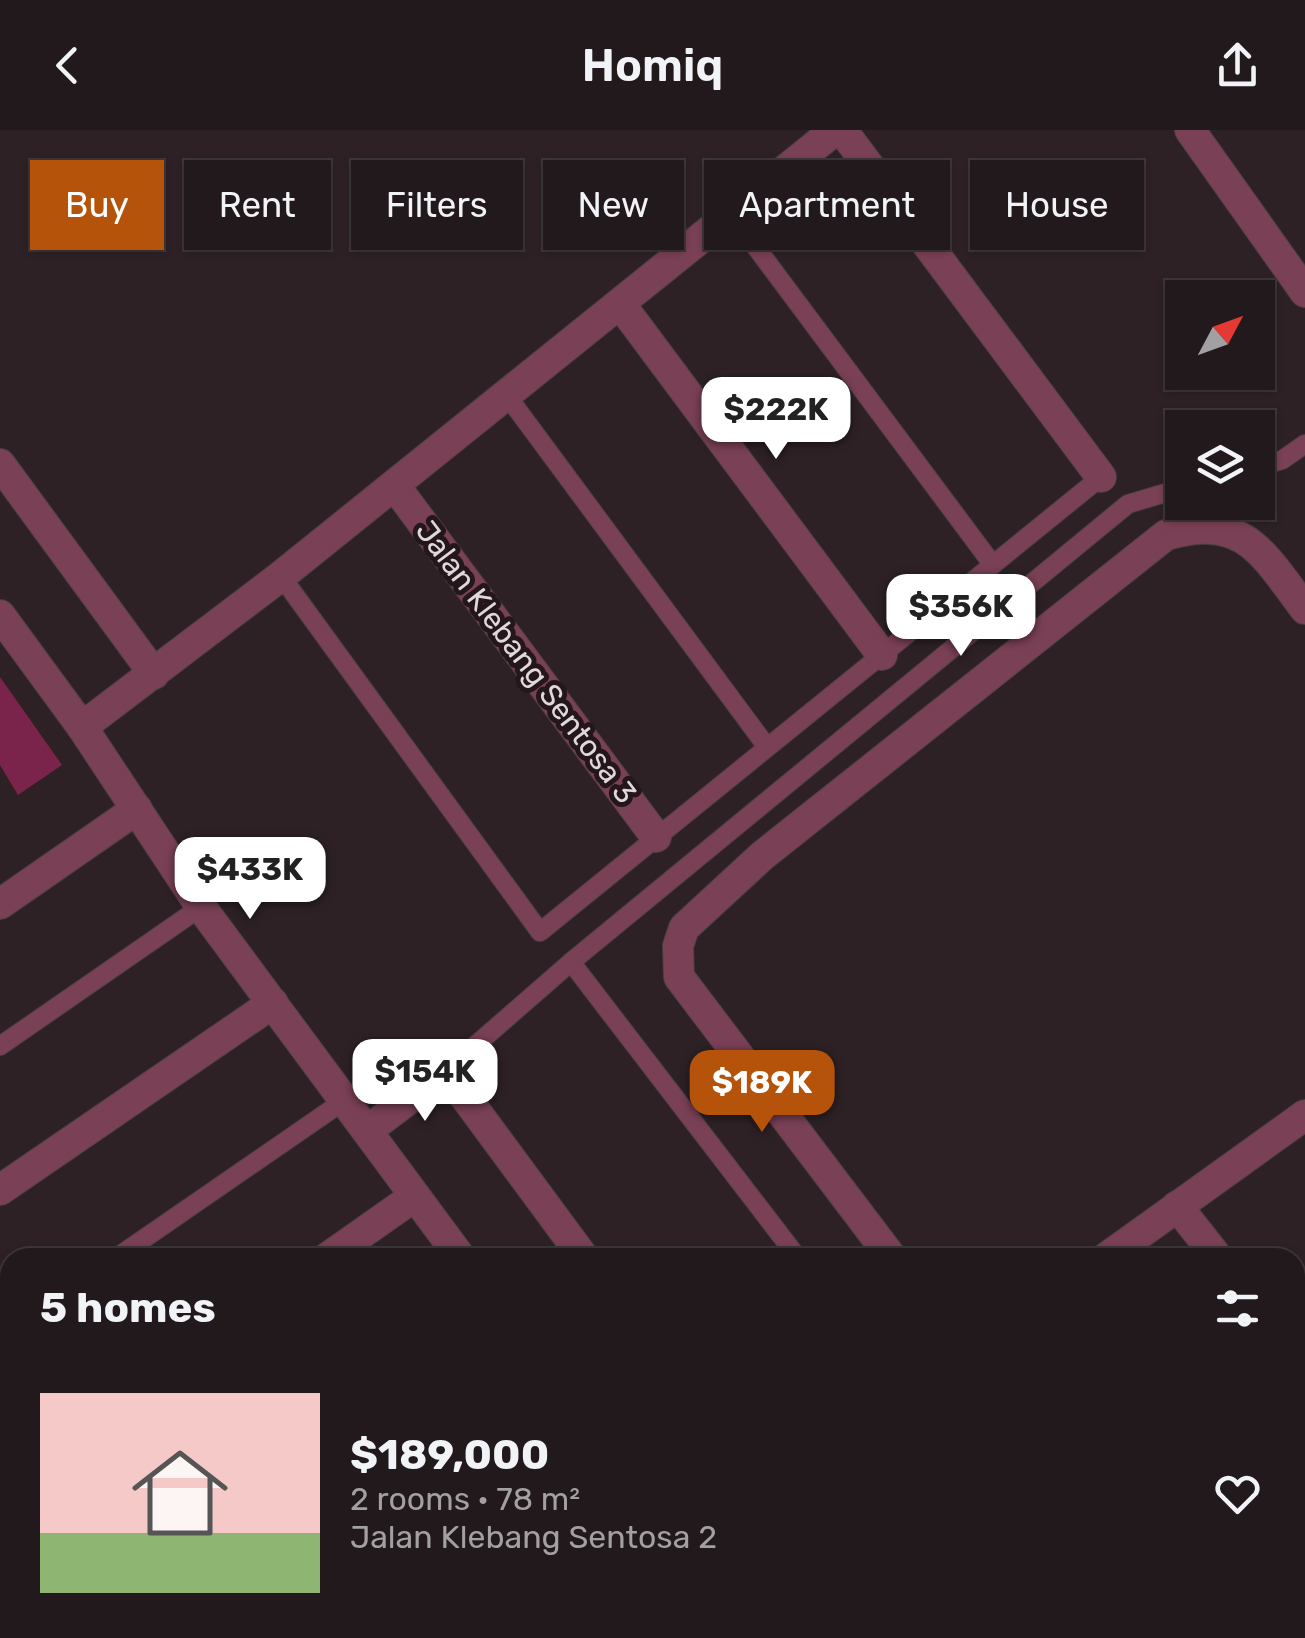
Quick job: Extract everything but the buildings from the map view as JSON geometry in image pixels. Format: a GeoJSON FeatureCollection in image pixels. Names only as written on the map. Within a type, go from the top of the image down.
{"type":"FeatureCollection","features":[{"type":"Feature","properties":{"kind":"street"},"geometry":{"type":"LineString","coordinates":[[801,160],[838,130],[1101,478]]}},
{"type":"Feature","properties":{"kind":"street"},"geometry":{"type":"LineString","coordinates":[[1190,130],[1305,292]]}},
{"type":"Feature","properties":{"kind":"street"},"geometry":{"type":"LineString","coordinates":[[82,727],[281,576],[704,238]]}},
{"type":"Feature","properties":{"kind":"street"},"geometry":{"type":"LineString","coordinates":[[621,305],[882,655]]}},
{"type":"Feature","properties":{"kind":"street"},"geometry":{"type":"LineString","coordinates":[[0,464],[154,674]]}},
{"type":"Feature","properties":{"kind":"street","name":"Jalan Klebang Sentosa 3"},"geometry":{"type":"LineString","coordinates":[[395,486],[656,837]]}},
{"type":"Feature","properties":{"kind":"street"},"geometry":{"type":"LineString","coordinates":[[884,1248],[679,976],[678,946],[684,928],[762,856],[1166,535],[1201,525],[1242,534],[1267,558],[1305,609]]}},
{"type":"Feature","properties":{"kind":"street"},"geometry":{"type":"LineString","coordinates":[[0,615],[82,727],[201,906],[453,1248]]}},
{"type":"Feature","properties":{"kind":"street"},"geometry":{"type":"LineString","coordinates":[[5,889],[137,809]]}},
{"type":"Feature","properties":{"kind":"street"},"geometry":{"type":"LineString","coordinates":[[0,1190],[272,1003]]}},
{"type":"Feature","properties":{"kind":"street"},"geometry":{"type":"LineString","coordinates":[[368,1130],[446,1071],[577,1248]]}},
{"type":"Feature","properties":{"kind":"street"},"geometry":{"type":"LineString","coordinates":[[1120,1248],[1305,1115]]}},
{"type":"Feature","properties":{"kind":"street"},"geometry":{"type":"LineString","coordinates":[[341,1248],[415,1196]]}},
{"type":"Feature","properties":{"kind":"street"},"geometry":{"type":"LineString","coordinates":[[1177,1206],[1210,1248]]}},
{"type":"Feature","properties":{"kind":"lane"},"geometry":{"type":"LineString","coordinates":[[758,250],[993,565]]}},
{"type":"Feature","properties":{"kind":"lane"},"geometry":{"type":"LineString","coordinates":[[508,397],[767,747]]}},
{"type":"Feature","properties":{"kind":"lane"},"geometry":{"type":"LineString","coordinates":[[1275,462],[1305,444]]}},
{"type":"Feature","properties":{"kind":"lane"},"geometry":{"type":"LineString","coordinates":[[281,576],[540,932],[1101,478]]}},
{"type":"Feature","properties":{"kind":"lane"},"geometry":{"type":"LineString","coordinates":[[446,1071],[570,962],[1128,504],[1165,493]]}},
{"type":"Feature","properties":{"kind":"lane"},"geometry":{"type":"LineString","coordinates":[[0,1046],[201,906]]}},
{"type":"Feature","properties":{"kind":"lane"},"geometry":{"type":"LineString","coordinates":[[570,962],[790,1248]]}},
{"type":"Feature","properties":{"kind":"lane"},"geometry":{"type":"LineString","coordinates":[[130,1248],[344,1100]]}},
{"type":"Feature","properties":{"kind":"shaded area"},"geometry":{"type":"Polygon","coordinates":[[[0,677],[62,765],[18,795],[0,765],[0,677]]]}}]}
